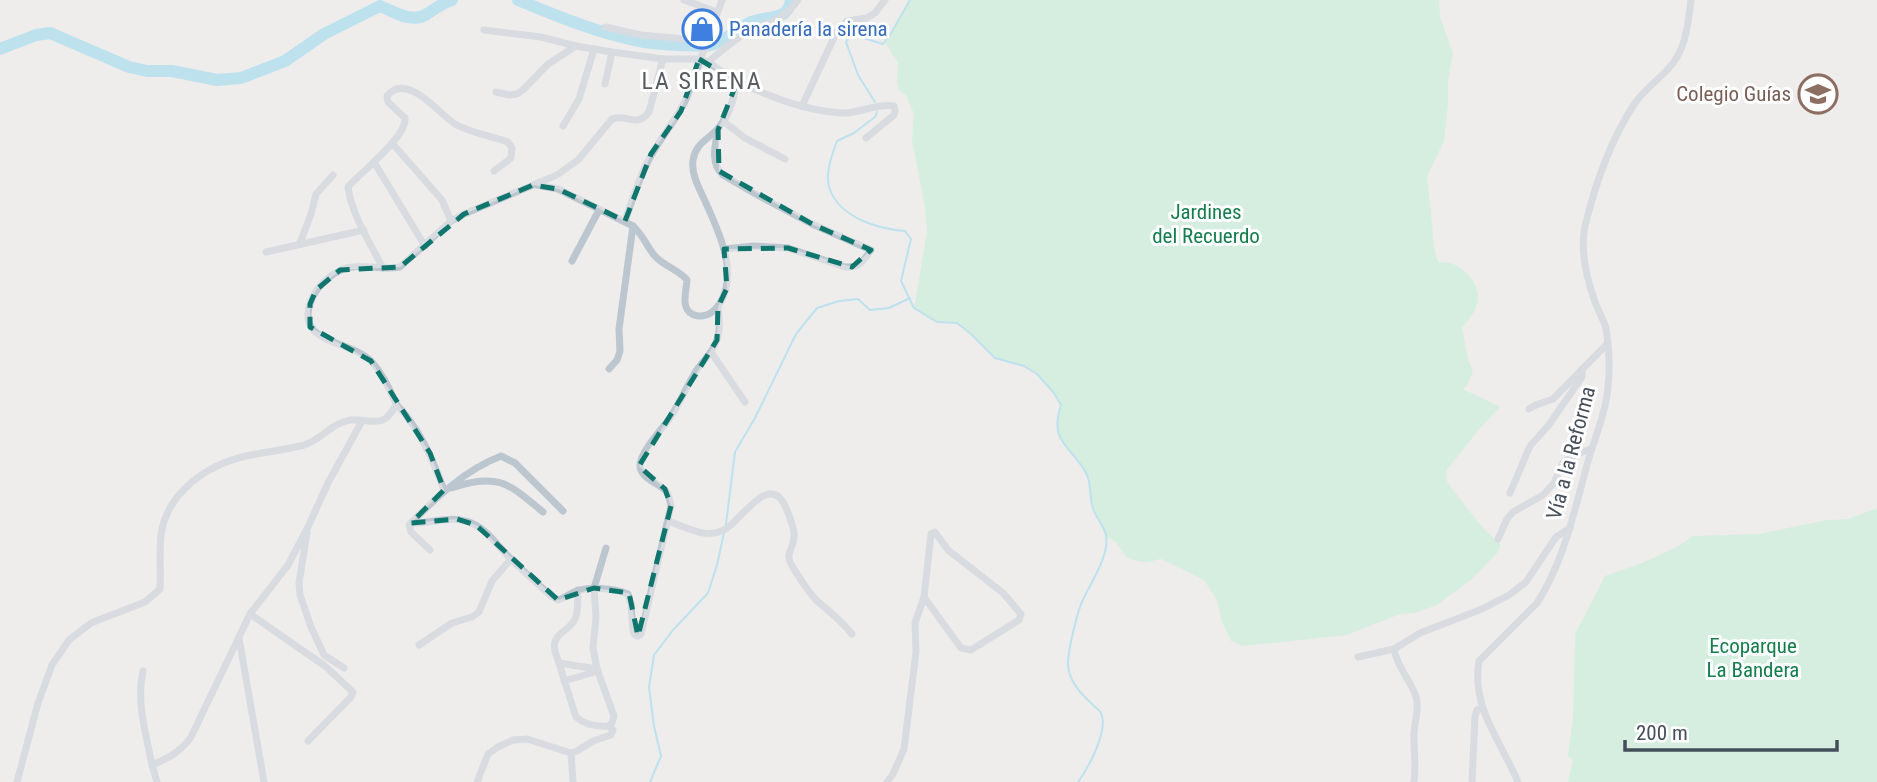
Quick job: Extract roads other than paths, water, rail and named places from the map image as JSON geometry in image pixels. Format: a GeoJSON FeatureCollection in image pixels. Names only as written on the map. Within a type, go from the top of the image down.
{"type":"FeatureCollection","features":[{"type":"Feature","properties":{"kind":"street"},"geometry":{"type":"LineString","coordinates":[[684,0],[717,12]]}},
{"type":"Feature","properties":{"kind":"street"},"geometry":{"type":"LineString","coordinates":[[625,221],[652,154],[681,111],[703,58],[707,39],[722,0]]}},
{"type":"Feature","properties":{"kind":"street"},"geometry":{"type":"LineString","coordinates":[[484,30],[541,37],[576,46],[663,59],[703,58],[745,34],[776,21],[787,14],[798,0]]}},
{"type":"Feature","properties":{"kind":"street"},"geometry":{"type":"LineString","coordinates":[[802,106],[837,32],[848,21],[867,18],[875,13],[885,0]]}},
{"type":"Feature","properties":{"kind":"street","name":"Vía a la Reforma"},"geometry":{"type":"LineString","coordinates":[[1518,782],[1482,708],[1479,661],[1537,603],[1570,528],[1608,386],[1605,327],[1588,278],[1583,249],[1585,229],[1594,194],[1620,129],[1635,103],[1670,67],[1678,54],[1686,33],[1691,0]]}},
{"type":"Feature","properties":{"kind":"street"},"geometry":{"type":"LineString","coordinates":[[605,27],[640,35],[707,39]]}},
{"type":"Feature","properties":{"kind":"street"},"geometry":{"type":"LineString","coordinates":[[496,93],[517,94],[548,64],[576,46]]}},
{"type":"Feature","properties":{"kind":"street"},"geometry":{"type":"LineString","coordinates":[[564,126],[579,99],[594,49]]}},
{"type":"Feature","properties":{"kind":"street"},"geometry":{"type":"LineString","coordinates":[[605,84],[612,52]]}},
{"type":"Feature","properties":{"kind":"street"},"geometry":{"type":"LineString","coordinates":[[703,58],[737,82],[802,106],[842,113],[886,104],[894,106],[894,116],[866,138]]}},
{"type":"Feature","properties":{"kind":"street"},"geometry":{"type":"LineString","coordinates":[[444,490],[421,437],[396,404],[391,390],[371,361],[356,350],[317,334],[310,327],[310,304],[316,290],[340,270],[355,266],[400,267],[451,221],[557,175],[578,160],[612,119],[620,116],[637,121],[644,118],[649,111],[663,59]]}},
{"type":"Feature","properties":{"kind":"street"},"geometry":{"type":"LineString","coordinates":[[724,249],[754,246],[788,248],[845,267],[859,265],[871,250],[812,224],[719,171],[714,159],[718,130],[733,103],[737,82]]}},
{"type":"Feature","properties":{"kind":"street"},"geometry":{"type":"LineString","coordinates":[[383,268],[363,230],[348,187],[392,143],[406,124],[405,118],[388,102],[387,96],[391,92],[396,89],[422,95],[457,125],[508,142],[512,148],[511,158],[494,171]]}},
{"type":"Feature","properties":{"kind":"street"},"geometry":{"type":"LineString","coordinates":[[723,121],[745,138],[785,159]]}},
{"type":"Feature","properties":{"kind":"street"},"geometry":{"type":"LineString","coordinates":[[533,185],[558,189],[633,226],[643,235],[654,255],[682,273],[687,280],[685,306],[700,317],[718,307],[727,288],[724,249],[693,170],[693,158],[698,146],[718,130]]}},
{"type":"Feature","properties":{"kind":"street"},"geometry":{"type":"LineString","coordinates":[[392,143],[442,200],[451,221]]}},
{"type":"Feature","properties":{"kind":"street"},"geometry":{"type":"LineString","coordinates":[[374,162],[425,246]]}},
{"type":"Feature","properties":{"kind":"street"},"geometry":{"type":"LineString","coordinates":[[300,243],[316,194],[333,175]]}},
{"type":"Feature","properties":{"kind":"street"},"geometry":{"type":"LineString","coordinates":[[572,261],[599,211]]}},
{"type":"Feature","properties":{"kind":"street"},"geometry":{"type":"LineString","coordinates":[[609,369],[617,360],[620,351],[619,329],[633,226]]}},
{"type":"Feature","properties":{"kind":"street"},"geometry":{"type":"LineString","coordinates":[[266,252],[363,230]]}},
{"type":"Feature","properties":{"kind":"street"},"geometry":{"type":"LineString","coordinates":[[411,523],[457,519],[466,521],[485,531],[511,559],[555,598],[562,599],[578,590],[594,588],[628,594],[633,631],[638,636],[641,634],[671,506],[665,489],[644,476],[640,463],[717,340],[720,325],[718,307]]}},
{"type":"Feature","properties":{"kind":"street"},"geometry":{"type":"LineString","coordinates":[[1530,409],[1553,399],[1607,344]]}},
{"type":"Feature","properties":{"kind":"street"},"geometry":{"type":"LineString","coordinates":[[710,352],[745,402]]}},
{"type":"Feature","properties":{"kind":"street"},"geometry":{"type":"LineString","coordinates":[[1510,493],[1530,446],[1555,417],[1582,377],[1582,369]]}},
{"type":"Feature","properties":{"kind":"street"},"geometry":{"type":"LineString","coordinates":[[17,782],[38,703],[52,665],[69,640],[91,623],[145,602],[160,589],[161,534],[167,513],[179,493],[197,477],[216,466],[243,457],[305,445],[319,439],[340,423],[379,422],[387,419],[396,404]]}},
{"type":"Feature","properties":{"kind":"street"},"geometry":{"type":"LineString","coordinates":[[152,765],[183,749],[191,737],[250,614],[288,565],[362,421]]}},
{"type":"Feature","properties":{"kind":"street"},"geometry":{"type":"LineString","coordinates":[[1497,539],[1513,512],[1543,495],[1554,483],[1563,463],[1572,456],[1591,449]]}},
{"type":"Feature","properties":{"kind":"street"},"geometry":{"type":"LineString","coordinates":[[430,550],[411,532],[409,525],[444,490],[483,463],[501,456],[515,463],[563,511]]}},
{"type":"Feature","properties":{"kind":"street"},"geometry":{"type":"LineString","coordinates":[[444,490],[472,481],[497,481],[514,488],[543,512]]}},
{"type":"Feature","properties":{"kind":"street"},"geometry":{"type":"LineString","coordinates":[[668,521],[704,533],[716,534],[725,531],[760,498],[775,494],[787,506],[794,532],[788,553],[792,566],[816,600],[842,621],[852,634]]}},
{"type":"Feature","properties":{"kind":"street"},"geometry":{"type":"LineString","coordinates":[[1358,657],[1394,649],[1420,633],[1482,609],[1508,595],[1526,582],[1556,537],[1570,528]]}},
{"type":"Feature","properties":{"kind":"street"},"geometry":{"type":"LineString","coordinates":[[307,529],[299,583],[300,595],[324,655],[344,668]]}},
{"type":"Feature","properties":{"kind":"street"},"geometry":{"type":"LineString","coordinates":[[887,782],[904,749],[916,652],[915,623],[924,597],[931,534],[935,532],[948,550],[1003,593],[1021,617],[971,650],[965,650],[924,597]]}},
{"type":"Feature","properties":{"kind":"street"},"geometry":{"type":"LineString","coordinates":[[606,548],[594,588],[596,606],[593,648],[614,716],[609,726]]}},
{"type":"Feature","properties":{"kind":"street"},"geometry":{"type":"LineString","coordinates":[[419,645],[452,623],[479,612],[492,581],[511,559]]}},
{"type":"Feature","properties":{"kind":"street"},"geometry":{"type":"LineString","coordinates":[[477,782],[488,754],[513,740],[527,739],[571,753],[611,735],[613,730],[609,726],[581,722],[576,717],[554,644],[556,637],[572,624],[575,618],[578,590]]}},
{"type":"Feature","properties":{"kind":"street"},"geometry":{"type":"LineString","coordinates":[[250,614],[325,666],[353,692],[308,740]]}},
{"type":"Feature","properties":{"kind":"street"},"geometry":{"type":"LineString","coordinates":[[239,637],[264,782]]}},
{"type":"Feature","properties":{"kind":"street"},"geometry":{"type":"LineString","coordinates":[[1394,649],[1418,704],[1413,736],[1414,782]]}},
{"type":"Feature","properties":{"kind":"street"},"geometry":{"type":"LineString","coordinates":[[559,663],[598,670]]}},
{"type":"Feature","properties":{"kind":"street"},"geometry":{"type":"LineString","coordinates":[[564,681],[598,670]]}},
{"type":"Feature","properties":{"kind":"street"},"geometry":{"type":"LineString","coordinates":[[142,671],[140,697],[157,782]]}},
{"type":"Feature","properties":{"kind":"street"},"geometry":{"type":"LineString","coordinates":[[1472,782],[1475,716],[1477,710],[1482,708]]}},
{"type":"Feature","properties":{"kind":"street"},"geometry":{"type":"LineString","coordinates":[[571,753],[573,782]]}},
{"type":"Feature","properties":{"kind":"waterway"},"geometry":{"type":"LineString","coordinates":[[0,49],[36,35],[50,33],[129,67],[147,71],[172,71],[217,80],[241,78],[285,61],[324,34],[380,6],[415,18],[452,0]]}},
{"type":"Feature","properties":{"kind":"waterway"},"geometry":{"type":"LineString","coordinates":[[518,0],[628,39],[659,44],[704,46],[723,40],[749,23],[783,14],[791,0]]}},
{"type":"Feature","properties":{"kind":"waterway"},"geometry":{"type":"LineString","coordinates":[[875,102],[858,75],[846,42],[854,35],[883,44],[910,0]]}},
{"type":"Feature","properties":{"kind":"waterway"},"geometry":{"type":"LineString","coordinates":[[877,112],[875,117],[854,133],[837,141],[829,165],[828,178],[835,200],[851,215],[872,225],[905,231],[911,239],[901,281],[914,308],[937,322],[957,323],[995,358],[1024,366],[1037,374],[1054,393],[1061,405],[1058,418],[1060,437],[1087,475],[1092,507],[1106,535],[1105,552],[1081,604],[1068,661],[1072,680],[1101,712],[1103,721],[1096,749],[1078,782]]}},
{"type":"Feature","properties":{"kind":"waterway"},"geometry":{"type":"LineString","coordinates":[[726,524],[735,452],[755,418],[796,334],[817,308],[839,301],[858,299],[870,310],[889,308],[910,298]]}},
{"type":"Feature","properties":{"kind":"waterway"},"geometry":{"type":"LineString","coordinates":[[650,782],[661,756],[649,687],[654,655],[708,593],[724,533]]}},
{"type":"Feature","properties":{"kind":"place","name":"Panadería la sirena"},"geometry":{"type":"Point","coordinates":[702,29]}},
{"type":"Feature","properties":{"kind":"place","name":"Colegio Guías"},"geometry":{"type":"Point","coordinates":[1818,94]}},
{"type":"Feature","properties":{"kind":"district","name":"LA SIRENA"},"geometry":{"type":"Point","coordinates":[702,81]}},
{"type":"Feature","properties":{"kind":"park label","name":"Jardines del Recuerdo"},"geometry":{"type":"Point","coordinates":[1206,224]}},
{"type":"Feature","properties":{"kind":"park label","name":"Ecoparque La Bandera"},"geometry":{"type":"Point","coordinates":[1753,658]}}]}
